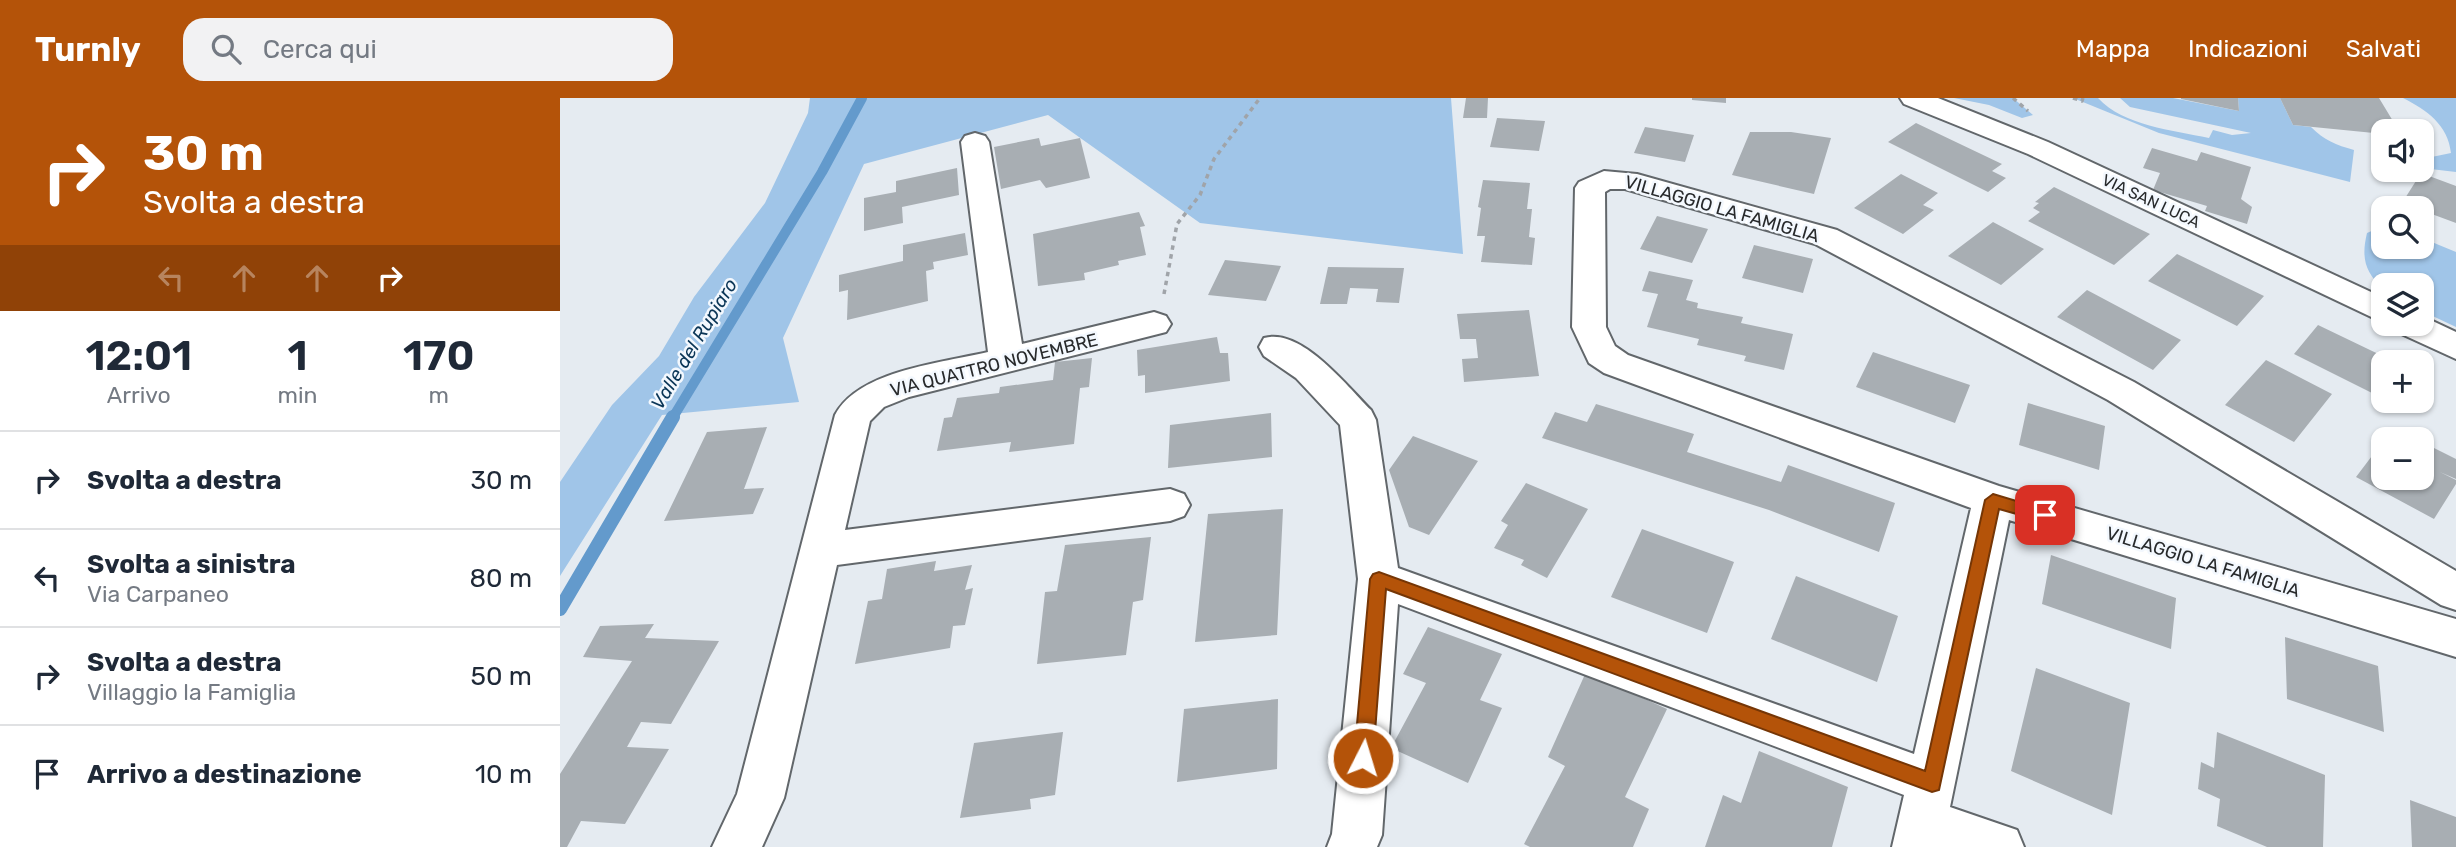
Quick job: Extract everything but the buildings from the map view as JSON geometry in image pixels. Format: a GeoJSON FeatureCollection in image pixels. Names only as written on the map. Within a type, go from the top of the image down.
{"type":"FeatureCollection","features":[{"type":"Feature","properties":{"kind":"street","name":"VIA SAN LUCA"},"geometry":{"type":"LineString","coordinates":[[1914,98],[2038,148],[2371,306]]}},
{"type":"Feature","properties":{"kind":"street"},"geometry":{"type":"LineString","coordinates":[[975,142],[1007,360]]}},
{"type":"Feature","properties":{"kind":"street","name":"VILLAGGIO LA FAMIGLIA"},"geometry":{"type":"LineString","coordinates":[[2456,592],[2121,391],[1826,237],[1626,180],[1604,180],[1590,188],[1589,327],[1601,354],[1616,364],[1993,500],[2456,638]]}},
{"type":"Feature","properties":{"kind":"street","name":"VIA QUATTRO NOVEMBRE"},"geometry":{"type":"LineString","coordinates":[[737,847],[760,799],[853,415],[871,398],[900,386],[1154,324]]}},
{"type":"Feature","properties":{"kind":"street"},"geometry":{"type":"LineString","coordinates":[[2434,336],[2456,346]]}},
{"type":"Feature","properties":{"kind":"street"},"geometry":{"type":"LineString","coordinates":[[1276,347],[1309,369],[1358,419],[1379,579],[1357,835],[1352,847]]}},
{"type":"Feature","properties":{"kind":"street"},"geometry":{"type":"LineString","coordinates":[[1924,817],[1993,500]]}},
{"type":"Feature","properties":{"kind":"street"},"geometry":{"type":"LineString","coordinates":[[820,550],[1170,505]]}},
{"type":"Feature","properties":{"kind":"street"},"geometry":{"type":"LineString","coordinates":[[1379,579],[1924,817],[1999,847]]}},
{"type":"Feature","properties":{"kind":"path"},"geometry":{"type":"LineString","coordinates":[[1154,324],[1163,298],[1177,224],[1200,195],[1214,159],[1260,98]]}},
{"type":"Feature","properties":{"kind":"path"},"geometry":{"type":"LineString","coordinates":[[2073,98],[2082,101],[2083,98]]}},
{"type":"Feature","properties":{"kind":"shaded area"},"geometry":{"type":"Polygon","coordinates":[[[810,98],[1451,98],[1463,254],[1200,223],[1048,115],[864,164],[783,338],[799,402],[662,415],[560,576],[560,482],[612,405],[659,356],[694,297],[765,203],[808,113],[810,98]]]}},
{"type":"Feature","properties":{"kind":"shaded area"},"geometry":{"type":"Polygon","coordinates":[[[1954,98],[2013,98],[2033,115],[2022,118],[1989,105],[1954,98]]]}},
{"type":"Feature","properties":{"kind":"shaded area"},"geometry":{"type":"Polygon","coordinates":[[[2073,98],[2098,98],[2121,115],[2135,121],[2209,138],[2213,130],[2232,135],[2251,133],[2130,107],[2120,98],[2173,98],[2239,111],[2238,98],[2280,98],[2293,125],[2311,127],[2331,142],[2354,150],[2350,182],[2159,133],[2073,98]]]}},
{"type":"Feature","properties":{"kind":"shaded area"},"geometry":{"type":"Polygon","coordinates":[[[2403,98],[2456,98],[2456,172],[2434,169],[2434,157],[2451,153],[2449,143],[2441,126],[2403,98]]]}},
{"type":"Feature","properties":{"kind":"shaded area"},"geometry":{"type":"Polygon","coordinates":[[[2371,231],[2371,259],[2434,259],[2434,243],[2456,252],[2456,327],[2434,317],[2434,273],[2371,273],[2371,275],[2364,250],[2367,233],[2371,231]]]}},
{"type":"Feature","properties":{"kind":"waterway","name":"Valle del Rupiaro"},"geometry":{"type":"LineString","coordinates":[[672,419],[822,172],[862,98]]}},
{"type":"Feature","properties":{"kind":"waterway","name":"Valle del Rupiaro"},"geometry":{"type":"LineString","coordinates":[[560,609],[673,417]]}},
{"type":"Feature","properties":{"kind":"route"},"geometry":{"type":"LineString","coordinates":[[1363,758],[1379,579],[1932,783],[1993,500],[2045,515]]}}]}
